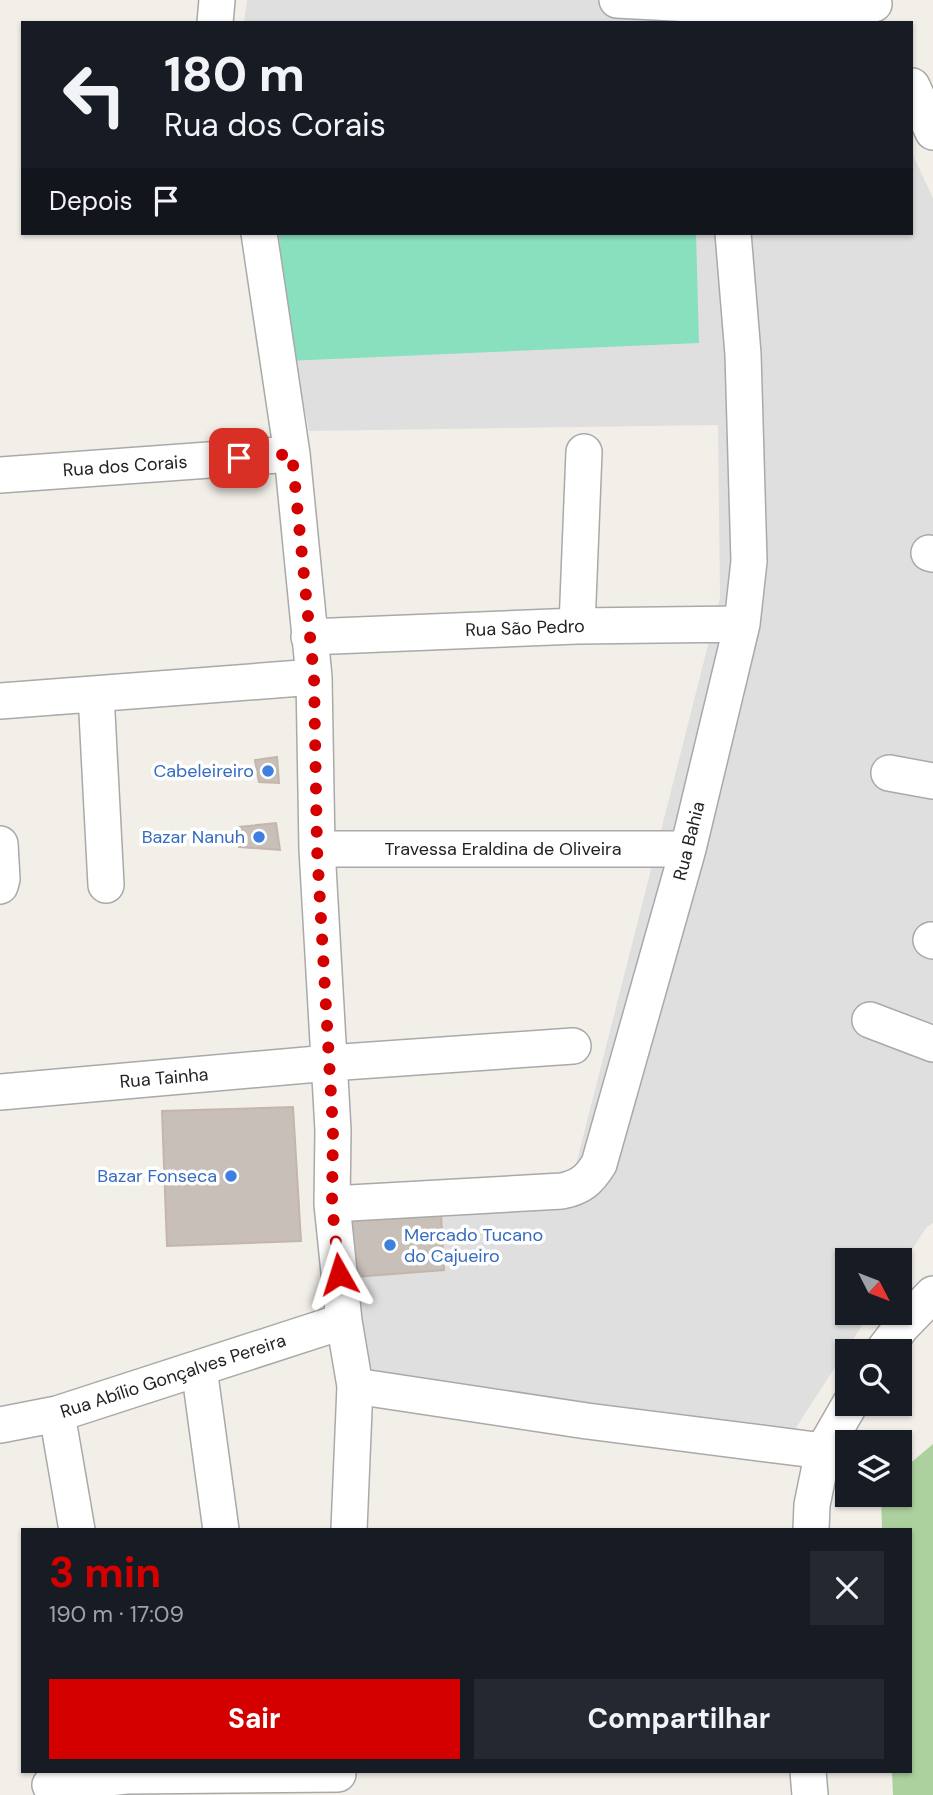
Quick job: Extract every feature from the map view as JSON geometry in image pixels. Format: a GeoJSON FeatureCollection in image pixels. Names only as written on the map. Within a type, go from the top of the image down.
{"type":"FeatureCollection","features":[{"type":"Feature","properties":{"kind":"street"},"geometry":{"type":"LineString","coordinates":[[215,21],[217,0]]}},
{"type":"Feature","properties":{"kind":"street"},"geometry":{"type":"LineString","coordinates":[[617,0],[876,9]]}},
{"type":"Feature","properties":{"kind":"street"},"geometry":{"type":"LineString","coordinates":[[913,88],[933,132]]}},
{"type":"Feature","properties":{"kind":"street"},"geometry":{"type":"LineString","coordinates":[[259,235],[292,454],[314,677],[317,849],[333,1130],[332,1204],[344,1321],[355,1386],[349,1528]]}},
{"type":"Feature","properties":{"kind":"street","name":"Rua Bahia"},"geometry":{"type":"LineString","coordinates":[[332,1204],[562,1191],[578,1188],[590,1179],[599,1164],[688,849],[742,624],[748,561],[743,354],[733,235]]}},
{"type":"Feature","properties":{"kind":"street"},"geometry":{"type":"LineString","coordinates":[[577,625],[584,452]]}},
{"type":"Feature","properties":{"kind":"street","name":"Rua dos Corais"},"geometry":{"type":"LineString","coordinates":[[0,475],[292,454]]}},
{"type":"Feature","properties":{"kind":"street","name":"Rua São Pedro"},"geometry":{"type":"LineString","coordinates":[[309,637],[577,625],[742,624]]}},
{"type":"Feature","properties":{"kind":"street"},"geometry":{"type":"LineString","coordinates":[[0,701],[314,677]]}},
{"type":"Feature","properties":{"kind":"street"},"geometry":{"type":"LineString","coordinates":[[96,694],[106,885]]}},
{"type":"Feature","properties":{"kind":"street"},"geometry":{"type":"LineString","coordinates":[[889,773],[933,782]]}},
{"type":"Feature","properties":{"kind":"street"},"geometry":{"type":"LineString","coordinates":[[0,844],[0,886]]}},
{"type":"Feature","properties":{"kind":"street","name":"Travessa Eraldina de Oliveira"},"geometry":{"type":"LineString","coordinates":[[317,849],[688,849]]}},
{"type":"Feature","properties":{"kind":"street"},"geometry":{"type":"LineString","coordinates":[[870,1020],[933,1044]]}},
{"type":"Feature","properties":{"kind":"street","name":"Rua Tainha"},"geometry":{"type":"LineString","coordinates":[[0,1092],[329,1063],[573,1046]]}},
{"type":"Feature","properties":{"kind":"street"},"geometry":{"type":"LineString","coordinates":[[892,1339],[933,1294]]}},
{"type":"Feature","properties":{"kind":"street","name":"Rua Abílio Gonçalves Pereira"},"geometry":{"type":"LineString","coordinates":[[0,1425],[57,1414],[344,1321]]}},
{"type":"Feature","properties":{"kind":"street"},"geometry":{"type":"LineString","coordinates":[[199,1368],[221,1528]]}},
{"type":"Feature","properties":{"kind":"street"},"geometry":{"type":"LineString","coordinates":[[355,1386],[587,1422],[823,1451]]}},
{"type":"Feature","properties":{"kind":"street"},"geometry":{"type":"LineString","coordinates":[[57,1414],[77,1528]]}},
{"type":"Feature","properties":{"kind":"street"},"geometry":{"type":"LineString","coordinates":[[811,1528],[812,1505],[823,1451],[843,1416]]}},
{"type":"Feature","properties":{"kind":"street"},"geometry":{"type":"LineString","coordinates":[[808,1773],[810,1795]]}},
{"type":"Feature","properties":{"kind":"street"},"geometry":{"type":"LineString","coordinates":[[50,1785],[126,1776],[338,1780]]}},
{"type":"Feature","properties":{"kind":"shaded area"},"geometry":{"type":"Polygon","coordinates":[[[247,0],[840,0],[850,21],[244,21],[247,0]]]}},
{"type":"Feature","properties":{"kind":"shaded area"},"geometry":{"type":"Polygon","coordinates":[[[913,155],[933,198],[933,1223],[926,1228],[912,1250],[835,1248],[835,1325],[862,1325],[853,1339],[835,1339],[835,1367],[790,1437],[352,1371],[351,1226],[566,1204],[720,598],[718,425],[309,431],[269,235],[913,235],[913,155]]]}},
{"type":"Feature","properties":{"kind":"green space"},"geometry":{"type":"Polygon","coordinates":[[[279,235],[696,235],[699,343],[286,361],[279,235]]]}},
{"type":"Feature","properties":{"kind":"green space"},"geometry":{"type":"Polygon","coordinates":[[[933,1444],[933,1795],[893,1795],[892,1773],[912,1773],[912,1528],[882,1528],[881,1507],[912,1507],[912,1462],[933,1444]]]}},
{"type":"Feature","properties":{"kind":"building","name":"Cabeleireiro"},"geometry":{"type":"Polygon","coordinates":[[[277,757],[279,783],[259,782],[255,760],[277,757]]]}},
{"type":"Feature","properties":{"kind":"building","name":"Bazar Nanuh"},"geometry":{"type":"Polygon","coordinates":[[[276,823],[280,850],[239,847],[239,827],[276,823]]]}},
{"type":"Feature","properties":{"kind":"building","name":"Bazar Fonseca"},"geometry":{"type":"Polygon","coordinates":[[[293,1107],[301,1241],[167,1246],[162,1111],[293,1107]]]}},
{"type":"Feature","properties":{"kind":"building","name":"Mercado Tucano do Cajueiro"},"geometry":{"type":"Polygon","coordinates":[[[441,1214],[444,1270],[342,1278],[335,1219],[441,1214]]]}},
{"type":"Feature","properties":{"kind":"place","name":"Cabeleireiro"},"geometry":{"type":"Point","coordinates":[268,771]}},
{"type":"Feature","properties":{"kind":"place","name":"Bazar Nanuh"},"geometry":{"type":"Point","coordinates":[259,837]}},
{"type":"Feature","properties":{"kind":"place","name":"Bazar Fonseca"},"geometry":{"type":"Point","coordinates":[231,1176]}},
{"type":"Feature","properties":{"kind":"place","name":"Mercado Tucano do Cajueiro"},"geometry":{"type":"Point","coordinates":[390,1245]}},
{"type":"Feature","properties":{"kind":"route"},"geometry":{"type":"LineString","coordinates":[[239,458],[292,454],[314,677],[317,849],[333,1130],[332,1204],[339,1274]]}}]}
